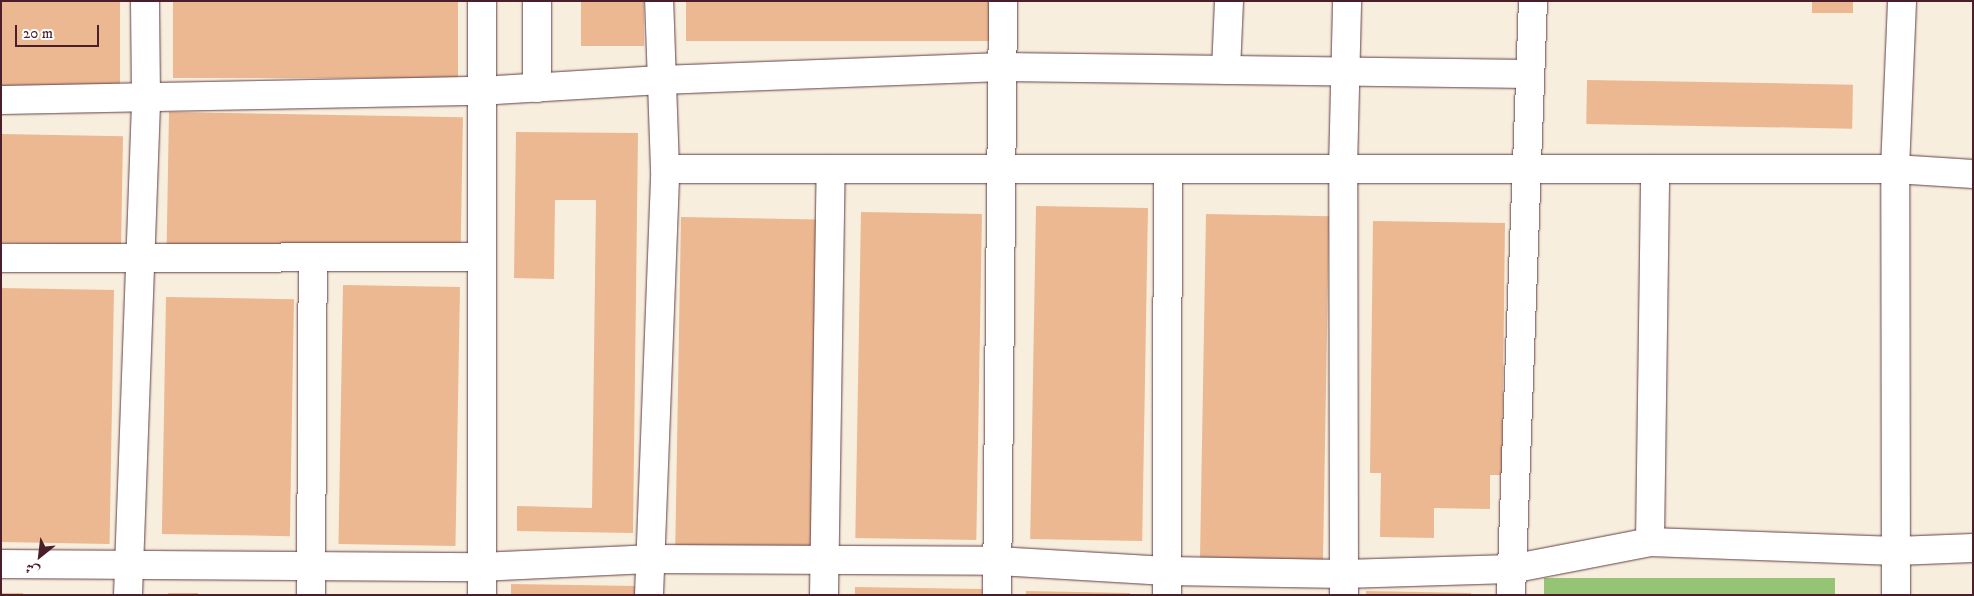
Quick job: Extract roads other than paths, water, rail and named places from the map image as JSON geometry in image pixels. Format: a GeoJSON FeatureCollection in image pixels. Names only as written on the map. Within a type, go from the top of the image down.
{"type":"FeatureCollection","features":[{"type":"Feature","properties":{"kind":"street"},"geometry":{"type":"LineString","coordinates":[[128,595],[146,98],[145,1]]}},
{"type":"Feature","properties":{"kind":"street"},"geometry":{"type":"LineString","coordinates":[[482,1],[482,595]]}},
{"type":"Feature","properties":{"kind":"street"},"geometry":{"type":"LineString","coordinates":[[536,88],[537,1]]}},
{"type":"Feature","properties":{"kind":"street"},"geometry":{"type":"LineString","coordinates":[[649,595],[665,169],[659,1]]}},
{"type":"Feature","properties":{"kind":"street"},"geometry":{"type":"LineString","coordinates":[[997,595],[1003,1]]}},
{"type":"Feature","properties":{"kind":"street"},"geometry":{"type":"LineString","coordinates":[[1226,70],[1229,1]]}},
{"type":"Feature","properties":{"kind":"street"},"geometry":{"type":"LineString","coordinates":[[1344,584],[1343,169],[1347,1]]}},
{"type":"Feature","properties":{"kind":"street"},"geometry":{"type":"LineString","coordinates":[[1511,582],[1533,1]]}},
{"type":"Feature","properties":{"kind":"street"},"geometry":{"type":"LineString","coordinates":[[1896,595],[1895,169],[1902,1]]}},
{"type":"Feature","properties":{"kind":"street"},"geometry":{"type":"LineString","coordinates":[[1,100],[482,91],[661,80],[1002,67],[1529,74]]}},
{"type":"Feature","properties":{"kind":"street"},"geometry":{"type":"LineString","coordinates":[[665,169],[1895,169],[1973,174]]}},
{"type":"Feature","properties":{"kind":"street"},"geometry":{"type":"LineString","coordinates":[[824,595],[831,169]]}},
{"type":"Feature","properties":{"kind":"street"},"geometry":{"type":"LineString","coordinates":[[1167,583],[1168,169]]}},
{"type":"Feature","properties":{"kind":"street"},"geometry":{"type":"LineString","coordinates":[[1650,542],[1655,169]]}},
{"type":"Feature","properties":{"kind":"street"},"geometry":{"type":"LineString","coordinates":[[1,258],[482,256]]}},
{"type":"Feature","properties":{"kind":"street"},"geometry":{"type":"LineString","coordinates":[[311,595],[313,257]]}},
{"type":"Feature","properties":{"kind":"street"},"geometry":{"type":"LineString","coordinates":[[1,564],[482,567],[649,559],[997,562],[1167,583],[1344,584],[1511,582],[1650,542],[1896,551],[1973,548]]}}]}
